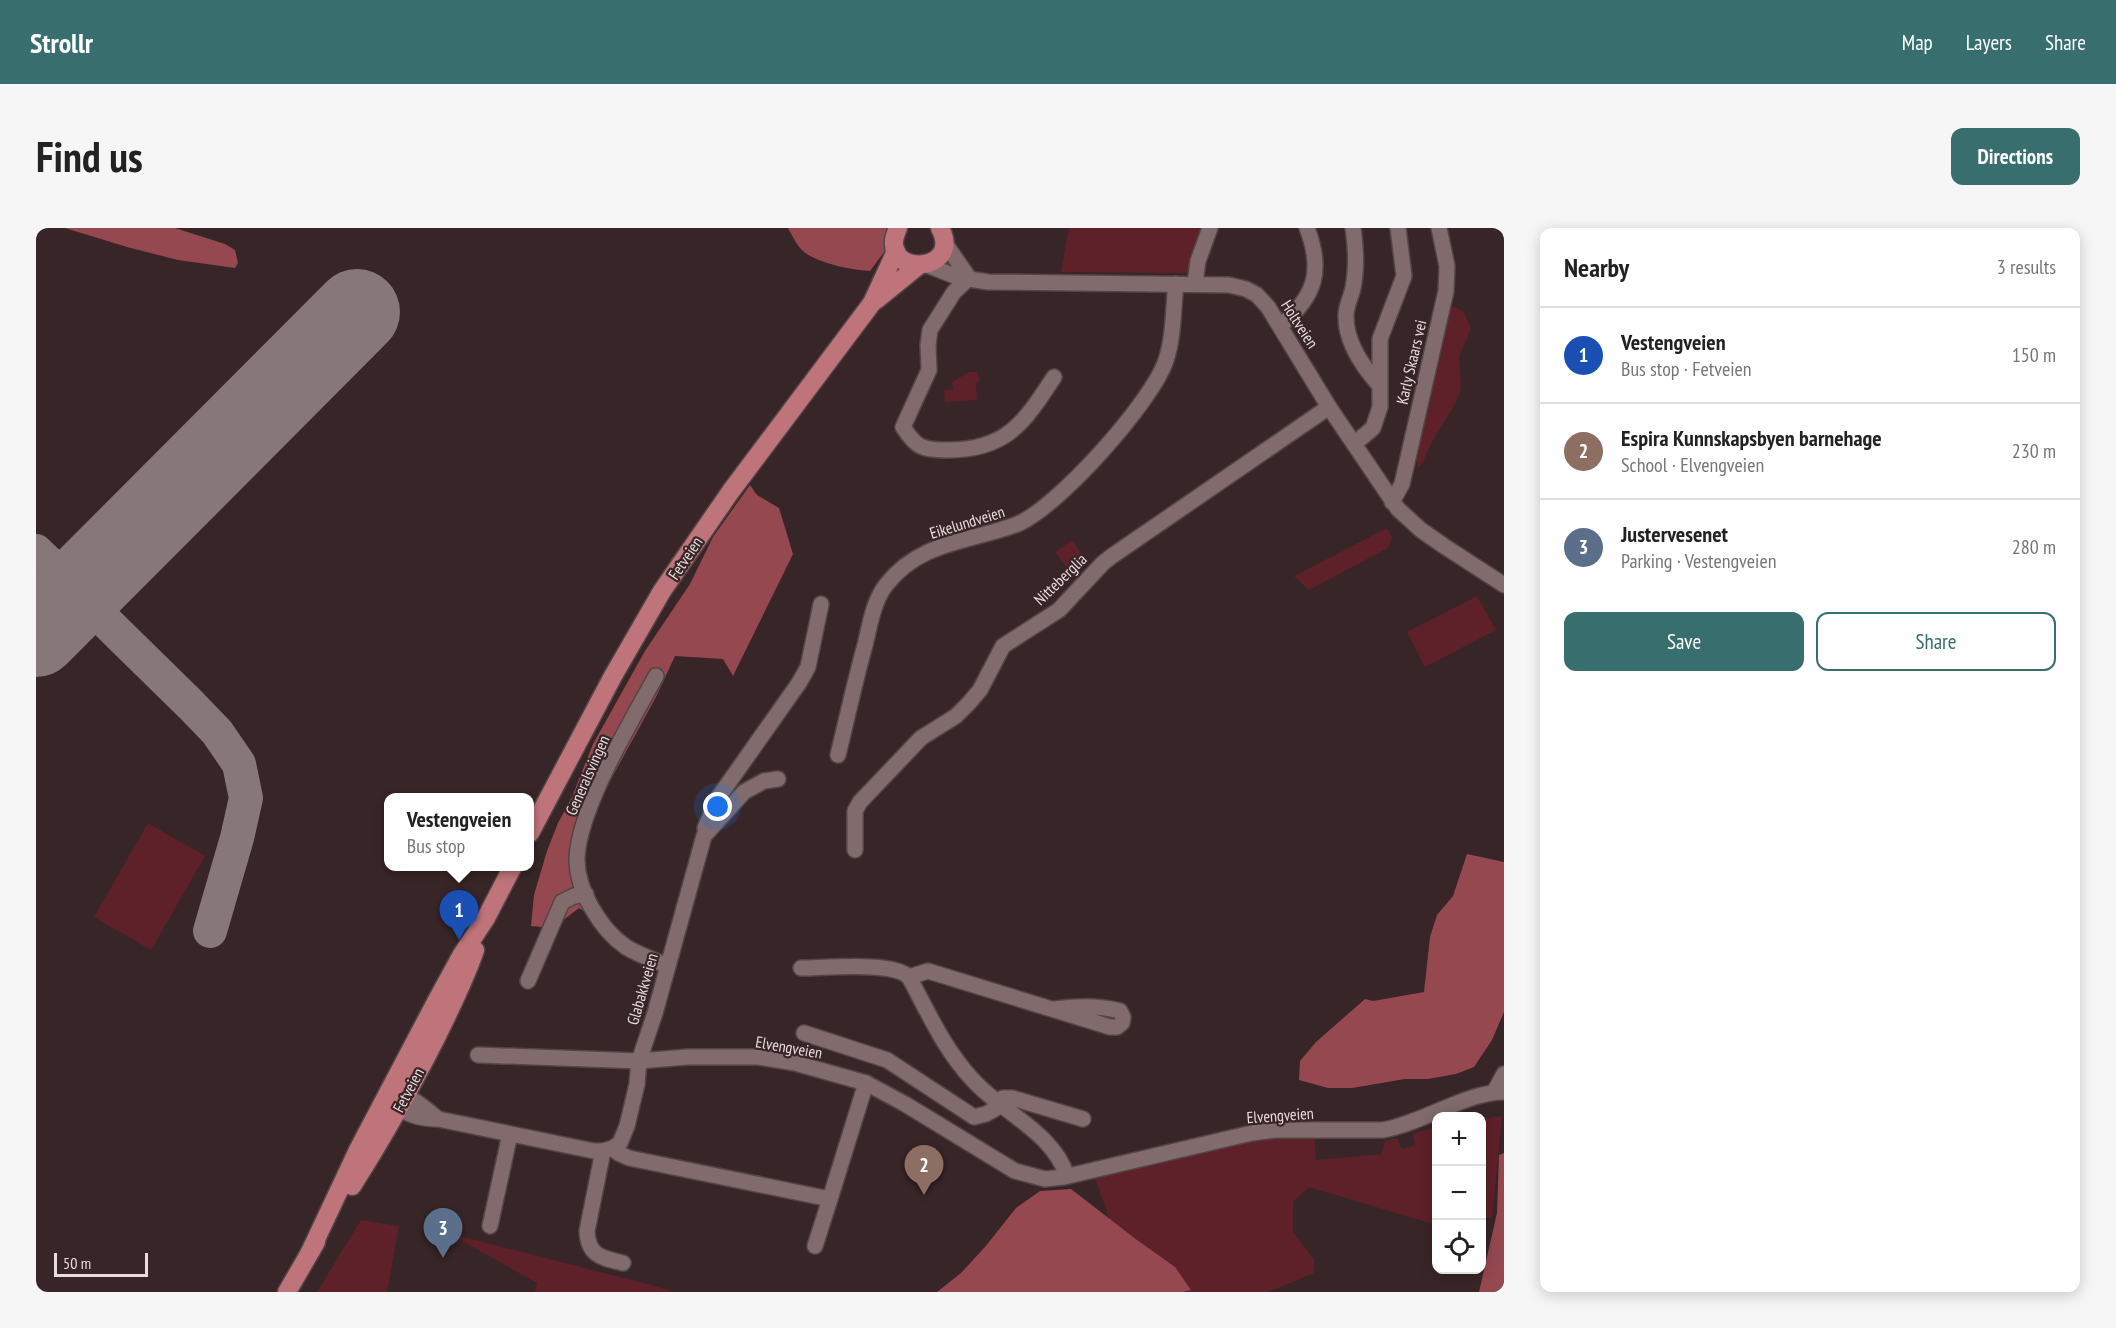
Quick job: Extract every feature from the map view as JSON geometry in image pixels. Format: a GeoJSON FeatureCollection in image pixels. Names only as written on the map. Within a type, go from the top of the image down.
{"type":"FeatureCollection","features":[{"type":"Feature","properties":{"kind":"highway","name":"Fetveien"},"geometry":{"type":"LineString","coordinates":[[534,825],[629,647],[672,576],[731,491],[872,303],[896,250],[895,236],[898,228]]}},
{"type":"Feature","properties":{"kind":"highway","name":"Fetveien"},"geometry":{"type":"LineString","coordinates":[[872,303],[923,265],[939,256],[943,233]]}},
{"type":"Feature","properties":{"kind":"highway"},"geometry":{"type":"LineString","coordinates":[[896,250],[903,260],[923,265]]}},
{"type":"Feature","properties":{"kind":"highway","name":"Fetveien"},"geometry":{"type":"LineString","coordinates":[[287,1292],[310,1252],[358,1150],[398,1099],[461,956],[486,918],[511,871]]}},
{"type":"Feature","properties":{"kind":"street"},"geometry":{"type":"LineString","coordinates":[[1196,283],[1198,261],[1210,228]]}},
{"type":"Feature","properties":{"kind":"street"},"geometry":{"type":"LineString","coordinates":[[1281,325],[1296,312],[1308,293],[1316,273],[1316,252],[1307,228]]}},
{"type":"Feature","properties":{"kind":"street","name":"Karly Skaars vei"},"geometry":{"type":"LineString","coordinates":[[1353,228],[1356,264],[1353,289],[1346,314],[1347,324],[1353,347],[1379,386]]}},
{"type":"Feature","properties":{"kind":"street","name":"Karly Skaars vei"},"geometry":{"type":"LineString","coordinates":[[1353,444],[1373,428],[1380,407],[1380,339],[1404,276],[1398,228]]}},
{"type":"Feature","properties":{"kind":"street","name":"Karly Skaars vei"},"geometry":{"type":"LineString","coordinates":[[1392,502],[1402,484],[1446,291],[1447,266],[1439,228]]}},
{"type":"Feature","properties":{"kind":"street"},"geometry":{"type":"LineString","coordinates":[[943,233],[969,278],[954,292],[930,330],[929,370],[903,427],[917,446],[927,449],[957,450],[980,448],[1003,438],[1024,420],[1054,377]]}},
{"type":"Feature","properties":{"kind":"street","name":"Holtveien"},"geometry":{"type":"LineString","coordinates":[[923,265],[957,277],[997,282],[1196,283],[1229,285],[1246,289],[1257,295],[1281,325],[1329,407],[1392,502],[1421,530],[1504,585]]}},
{"type":"Feature","properties":{"kind":"street","name":"Eikelundveien"},"geometry":{"type":"LineString","coordinates":[[838,755],[873,615],[884,588],[905,565],[922,555],[956,540],[1018,525],[1046,507],[1115,437],[1153,385],[1166,361],[1171,343],[1176,284]]}},
{"type":"Feature","properties":{"kind":"street","name":"Nitteberglia"},"geometry":{"type":"LineString","coordinates":[[855,850],[855,811],[860,802],[921,738],[956,716],[969,703],[980,690],[1003,646],[1059,610],[1112,556],[1329,407]]}},
{"type":"Feature","properties":{"kind":"street","name":"Glabakkveien"},"geometry":{"type":"LineString","coordinates":[[623,1263],[599,1256],[591,1250],[587,1241],[586,1231],[608,1149],[620,1143],[627,1126],[639,1060],[655,1013],[706,825],[720,795],[800,683],[808,667],[821,604]]}},
{"type":"Feature","properties":{"kind":"street","name":"Generalsvingen"},"geometry":{"type":"LineString","coordinates":[[656,676],[609,765],[585,822],[577,857],[580,877],[586,894],[598,916],[618,940],[639,954],[668,966]]}},
{"type":"Feature","properties":{"kind":"street","name":"Glabakkveien"},"geometry":{"type":"LineString","coordinates":[[704,836],[744,792],[764,781],[778,779]]}},
{"type":"Feature","properties":{"kind":"street"},"geometry":{"type":"LineString","coordinates":[[528,981],[562,902],[574,896],[586,894]]}},
{"type":"Feature","properties":{"kind":"street"},"geometry":{"type":"LineString","coordinates":[[801,968],[883,967],[900,970],[909,977],[947,1048],[969,1077],[998,1105],[1049,1144],[1060,1159],[1067,1176]]}},
{"type":"Feature","properties":{"kind":"street"},"geometry":{"type":"LineString","coordinates":[[909,977],[928,971],[1055,1010]]}},
{"type":"Feature","properties":{"kind":"street","name":"Elvengveien"},"geometry":{"type":"LineString","coordinates":[[804,1033],[887,1059],[974,1117],[986,1114],[1003,1098],[1012,1098],[1083,1119]]}},
{"type":"Feature","properties":{"kind":"street","name":"Elvengveien"},"geometry":{"type":"LineString","coordinates":[[478,1055],[639,1060],[758,1057],[795,1063],[866,1083],[1015,1171],[1045,1179],[1067,1176],[1252,1133],[1276,1130],[1383,1130],[1401,1127],[1499,1092],[1504,1074]]}},
{"type":"Feature","properties":{"kind":"street"},"geometry":{"type":"LineString","coordinates":[[815,1246],[866,1083]]}},
{"type":"Feature","properties":{"kind":"street"},"geometry":{"type":"LineString","coordinates":[[398,1099],[419,1118],[438,1119],[575,1148],[608,1149],[628,1158],[830,1199]]}},
{"type":"Feature","properties":{"kind":"street"},"geometry":{"type":"LineString","coordinates":[[490,1226],[510,1134]]}},
{"type":"Feature","properties":{"kind":"shaded area"},"geometry":{"type":"Polygon","coordinates":[[[65,228],[175,228],[225,244],[235,250],[238,263],[235,268],[178,260],[65,228]]]}},
{"type":"Feature","properties":{"kind":"shaded area"},"geometry":{"type":"Polygon","coordinates":[[[788,228],[902,228],[870,271],[824,262],[807,254],[799,247],[788,228]]]}},
{"type":"Feature","properties":{"kind":"shaded area"},"geometry":{"type":"Polygon","coordinates":[[[1069,228],[1202,228],[1189,273],[1061,272],[1069,228]]]}},
{"type":"Feature","properties":{"kind":"shaded area"},"geometry":{"type":"Polygon","coordinates":[[[1451,305],[1464,312],[1471,329],[1459,356],[1461,389],[1455,404],[1418,468],[1417,458],[1451,305]]]}},
{"type":"Feature","properties":{"kind":"shaded area"},"geometry":{"type":"Polygon","coordinates":[[[969,372],[977,372],[980,380],[976,385],[977,400],[945,402],[944,390],[953,389],[952,382],[969,372]]]}},
{"type":"Feature","properties":{"kind":"shaded area"},"geometry":{"type":"Polygon","coordinates":[[[750,485],[757,495],[779,508],[793,554],[733,676],[723,659],[675,656],[656,697],[592,814],[578,888],[599,921],[579,908],[553,928],[531,926],[534,895],[547,851],[593,744],[645,651],[690,584],[713,537],[750,485]]]}},
{"type":"Feature","properties":{"kind":"shaded area"},"geometry":{"type":"Polygon","coordinates":[[[1387,528],[1392,537],[1388,548],[1309,590],[1294,576],[1387,528]]]}},
{"type":"Feature","properties":{"kind":"shaded area"},"geometry":{"type":"Polygon","coordinates":[[[1072,540],[1084,557],[1067,568],[1055,552],[1072,540]]]}},
{"type":"Feature","properties":{"kind":"shaded area"},"geometry":{"type":"Polygon","coordinates":[[[1477,596],[1496,630],[1425,667],[1407,632],[1477,596]]]}},
{"type":"Feature","properties":{"kind":"shaded area"},"geometry":{"type":"Polygon","coordinates":[[[148,823],[205,856],[151,950],[94,917],[148,823]]]}},
{"type":"Feature","properties":{"kind":"shaded area"},"geometry":{"type":"Polygon","coordinates":[[[1467,854],[1504,862],[1504,1012],[1492,1040],[1474,1067],[1456,1074],[1428,1079],[1405,1079],[1352,1088],[1328,1088],[1299,1080],[1300,1061],[1316,1042],[1365,999],[1373,1001],[1424,992],[1430,937],[1437,915],[1453,896],[1467,854]]]}},
{"type":"Feature","properties":{"kind":"shaded area"},"geometry":{"type":"Polygon","coordinates":[[[1502,1116],[1492,1218],[1486,1217],[1486,1118],[1502,1116]]]}},
{"type":"Feature","properties":{"kind":"shaded area"},"geometry":{"type":"Polygon","coordinates":[[[1432,1128],[1432,1224],[1309,1187],[1293,1202],[1293,1232],[1314,1259],[1314,1273],[1268,1292],[1188,1292],[1113,1229],[1095,1178],[1247,1140],[1314,1135],[1316,1160],[1381,1154],[1385,1141],[1397,1138],[1402,1149],[1415,1145],[1413,1134],[1432,1128]]]}},
{"type":"Feature","properties":{"kind":"shaded area"},"geometry":{"type":"Polygon","coordinates":[[[1504,1153],[1504,1292],[1479,1292],[1483,1274],[1486,1274],[1486,1261],[1497,1213],[1499,1155],[1504,1153]]]}},
{"type":"Feature","properties":{"kind":"shaded area"},"geometry":{"type":"Polygon","coordinates":[[[1071,1189],[1175,1267],[1191,1290],[1183,1292],[937,1292],[961,1273],[1016,1208],[1040,1191],[1071,1189]]]}},
{"type":"Feature","properties":{"kind":"shaded area"},"geometry":{"type":"Polygon","coordinates":[[[361,1220],[399,1226],[387,1292],[317,1292],[361,1220]]]}},
{"type":"Feature","properties":{"kind":"shaded area"},"geometry":{"type":"Polygon","coordinates":[[[448,1233],[675,1292],[535,1292],[537,1283],[448,1233]]]}},
{"type":"Feature","properties":{"kind":"taxiway"},"geometry":{"type":"LineString","coordinates":[[36,551],[55,570],[62,581],[63,607],[77,602],[89,605],[217,732],[239,764],[246,798],[210,931]]}},
{"type":"Feature","properties":{"kind":"runway"},"geometry":{"type":"LineString","coordinates":[[36,634],[357,312]]}},
{"type":"Feature","properties":{"kind":"place","name":"Vestengveien"},"geometry":{"type":"Point","coordinates":[459,940]}},
{"type":"Feature","properties":{"kind":"place","name":"Espira Kunnskapsbyen barnehage"},"geometry":{"type":"Point","coordinates":[924,1195]}},
{"type":"Feature","properties":{"kind":"place","name":"Justervesenet"},"geometry":{"type":"Point","coordinates":[443,1258]}}]}
